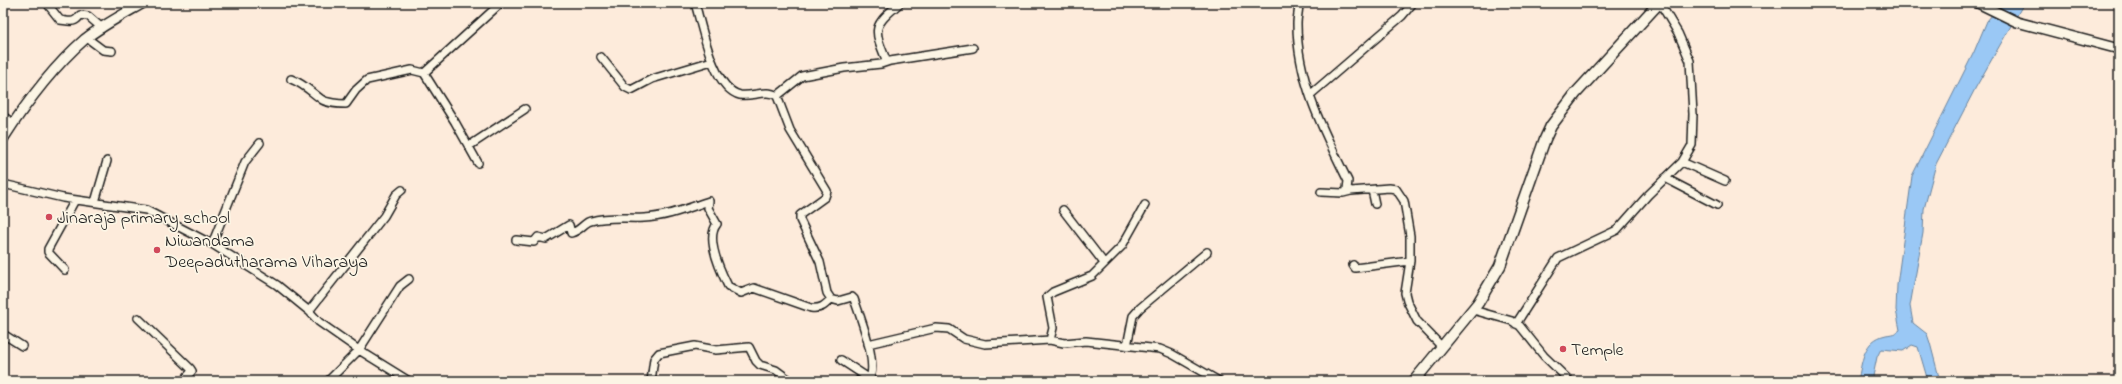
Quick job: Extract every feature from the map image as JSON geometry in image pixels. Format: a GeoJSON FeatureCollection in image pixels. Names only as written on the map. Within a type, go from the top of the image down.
{"type":"FeatureCollection","features":[{"type":"Feature","properties":{"kind":"main road"},"geometry":{"type":"LineString","coordinates":[[1414,381],[1473,310],[1500,266],[1551,126],[1576,93],[1659,3]]}},
{"type":"Feature","properties":{"kind":"street"},"geometry":{"type":"LineString","coordinates":[[3,139],[34,95],[66,57],[87,38],[143,3]]}},
{"type":"Feature","properties":{"kind":"street"},"geometry":{"type":"LineString","coordinates":[[424,73],[501,3]]}},
{"type":"Feature","properties":{"kind":"street"},"geometry":{"type":"LineString","coordinates":[[695,3],[712,61],[722,82],[737,94],[766,93],[777,96]]}},
{"type":"Feature","properties":{"kind":"street"},"geometry":{"type":"LineString","coordinates":[[886,62],[876,29],[879,22],[900,3]]}},
{"type":"Feature","properties":{"kind":"street"},"geometry":{"type":"LineString","coordinates":[[1299,3],[1297,30],[1303,72],[1316,116],[1348,181],[1347,189],[1350,191]]}},
{"type":"Feature","properties":{"kind":"street"},"geometry":{"type":"LineString","coordinates":[[1310,95],[1402,16],[1413,3]]}},
{"type":"Feature","properties":{"kind":"street"},"geometry":{"type":"LineString","coordinates":[[1516,324],[1558,258],[1617,230],[1665,178],[1682,162],[1692,145],[1693,114],[1690,61],[1678,32],[1659,3]]}},
{"type":"Feature","properties":{"kind":"street"},"geometry":{"type":"LineString","coordinates":[[1978,3],[2017,22],[2119,49]]}},
{"type":"Feature","properties":{"kind":"street"},"geometry":{"type":"LineString","coordinates":[[49,6],[60,20],[73,22],[78,20],[80,15],[88,16],[102,28]]}},
{"type":"Feature","properties":{"kind":"street"},"geometry":{"type":"LineString","coordinates":[[87,38],[103,50],[112,51]]}},
{"type":"Feature","properties":{"kind":"street"},"geometry":{"type":"LineString","coordinates":[[777,96],[802,76],[973,48]]}},
{"type":"Feature","properties":{"kind":"street"},"geometry":{"type":"LineString","coordinates":[[601,57],[625,87],[631,90],[652,79],[712,61]]}},
{"type":"Feature","properties":{"kind":"street"},"geometry":{"type":"LineString","coordinates":[[291,79],[302,83],[321,100],[339,105],[346,104],[356,90],[367,80],[412,70],[424,73],[478,163]]}},
{"type":"Feature","properties":{"kind":"street"},"geometry":{"type":"LineString","coordinates":[[777,96],[790,130],[827,191],[825,197],[807,208],[800,215],[800,220],[815,249],[820,262],[827,293],[831,299],[838,301],[852,297],[854,299],[868,344],[872,371],[869,380],[841,360]]}},
{"type":"Feature","properties":{"kind":"street"},"geometry":{"type":"LineString","coordinates":[[469,146],[525,109]]}},
{"type":"Feature","properties":{"kind":"street"},"geometry":{"type":"LineString","coordinates":[[3,116],[13,123]]}},
{"type":"Feature","properties":{"kind":"street"},"geometry":{"type":"LineString","coordinates":[[212,244],[245,162],[260,143]]}},
{"type":"Feature","properties":{"kind":"street"},"geometry":{"type":"LineString","coordinates":[[94,202],[107,160]]}},
{"type":"Feature","properties":{"kind":"street"},"geometry":{"type":"LineString","coordinates":[[1682,162],[1725,181]]}},
{"type":"Feature","properties":{"kind":"street"},"geometry":{"type":"LineString","coordinates":[[1665,178],[1717,205]]}},
{"type":"Feature","properties":{"kind":"street"},"geometry":{"type":"LineString","coordinates":[[3,184],[76,200],[146,210],[212,244],[277,286],[309,311],[319,322],[359,350],[409,381]]}},
{"type":"Feature","properties":{"kind":"street"},"geometry":{"type":"LineString","coordinates":[[1320,192],[1343,193],[1350,191],[1389,188],[1396,189],[1404,201],[1410,236],[1410,261],[1405,293],[1407,301],[1417,321],[1442,347]]}},
{"type":"Feature","properties":{"kind":"street"},"geometry":{"type":"LineString","coordinates":[[309,311],[384,216],[396,195],[402,190]]}},
{"type":"Feature","properties":{"kind":"street"},"geometry":{"type":"LineString","coordinates":[[1372,190],[1375,204]]}},
{"type":"Feature","properties":{"kind":"street"},"geometry":{"type":"LineString","coordinates":[[65,270],[48,252],[48,249],[76,200]]}},
{"type":"Feature","properties":{"kind":"street"},"geometry":{"type":"LineString","coordinates":[[516,240],[534,242],[538,236],[546,238],[569,225],[571,233],[580,231],[590,221],[613,218],[644,218],[672,213],[709,201],[708,208],[717,224],[712,234],[715,252],[728,286],[741,293],[754,288],[786,300],[819,308],[824,306],[831,299]]}},
{"type":"Feature","properties":{"kind":"street"},"geometry":{"type":"LineString","coordinates":[[1050,340],[1053,328],[1047,297],[1052,292],[1092,276],[1122,246],[1145,205]]}},
{"type":"Feature","properties":{"kind":"street"},"geometry":{"type":"LineString","coordinates":[[1063,210],[1104,264]]}},
{"type":"Feature","properties":{"kind":"street"},"geometry":{"type":"LineString","coordinates":[[1128,346],[1133,316],[1140,308],[1207,252]]}},
{"type":"Feature","properties":{"kind":"street"},"geometry":{"type":"LineString","coordinates":[[1352,265],[1355,268],[1410,261]]}},
{"type":"Feature","properties":{"kind":"street"},"geometry":{"type":"LineString","coordinates":[[328,381],[359,350],[400,286],[409,279]]}},
{"type":"Feature","properties":{"kind":"street"},"geometry":{"type":"LineString","coordinates":[[1473,310],[1516,324],[1570,381]]}},
{"type":"Feature","properties":{"kind":"street"},"geometry":{"type":"LineString","coordinates":[[138,318],[190,368],[192,371],[183,381]]}},
{"type":"Feature","properties":{"kind":"street"},"geometry":{"type":"LineString","coordinates":[[868,344],[936,328],[949,329],[964,339],[985,344],[1050,340],[1064,343],[1086,342],[1160,349],[1172,354],[1219,381]]}},
{"type":"Feature","properties":{"kind":"street"},"geometry":{"type":"LineString","coordinates":[[3,334],[22,346]]}},
{"type":"Feature","properties":{"kind":"street"},"geometry":{"type":"LineString","coordinates":[[651,381],[654,359],[659,353],[695,346],[716,350],[750,347],[756,361],[760,365],[776,370],[791,381]]}},
{"type":"Feature","properties":{"kind":"street"},"geometry":{"type":"LineString","coordinates":[[858,381],[863,381]]}},
{"type":"Feature","properties":{"kind":"water"},"geometry":{"type":"Polygon","coordinates":[[[2002,3],[2024,3],[1976,87],[1936,164],[1924,209],[1923,233],[1910,306],[1913,323],[1927,334],[1940,381],[1928,381],[1918,347],[1912,345],[1903,351],[1881,349],[1877,357],[1872,381],[1858,381],[1865,353],[1872,342],[1878,338],[1900,330],[1896,310],[1897,285],[1912,176],[1974,52],[1987,21],[2002,3]]]}},
{"type":"Feature","properties":{"kind":"place","name":"Jinaraja primary school"},"geometry":{"type":"Point","coordinates":[49,217]}},
{"type":"Feature","properties":{"kind":"place","name":"Niwandama Deepadutharama Viharaya"},"geometry":{"type":"Point","coordinates":[157,250]}},
{"type":"Feature","properties":{"kind":"place","name":"Temple"},"geometry":{"type":"Point","coordinates":[1563,349]}}]}
